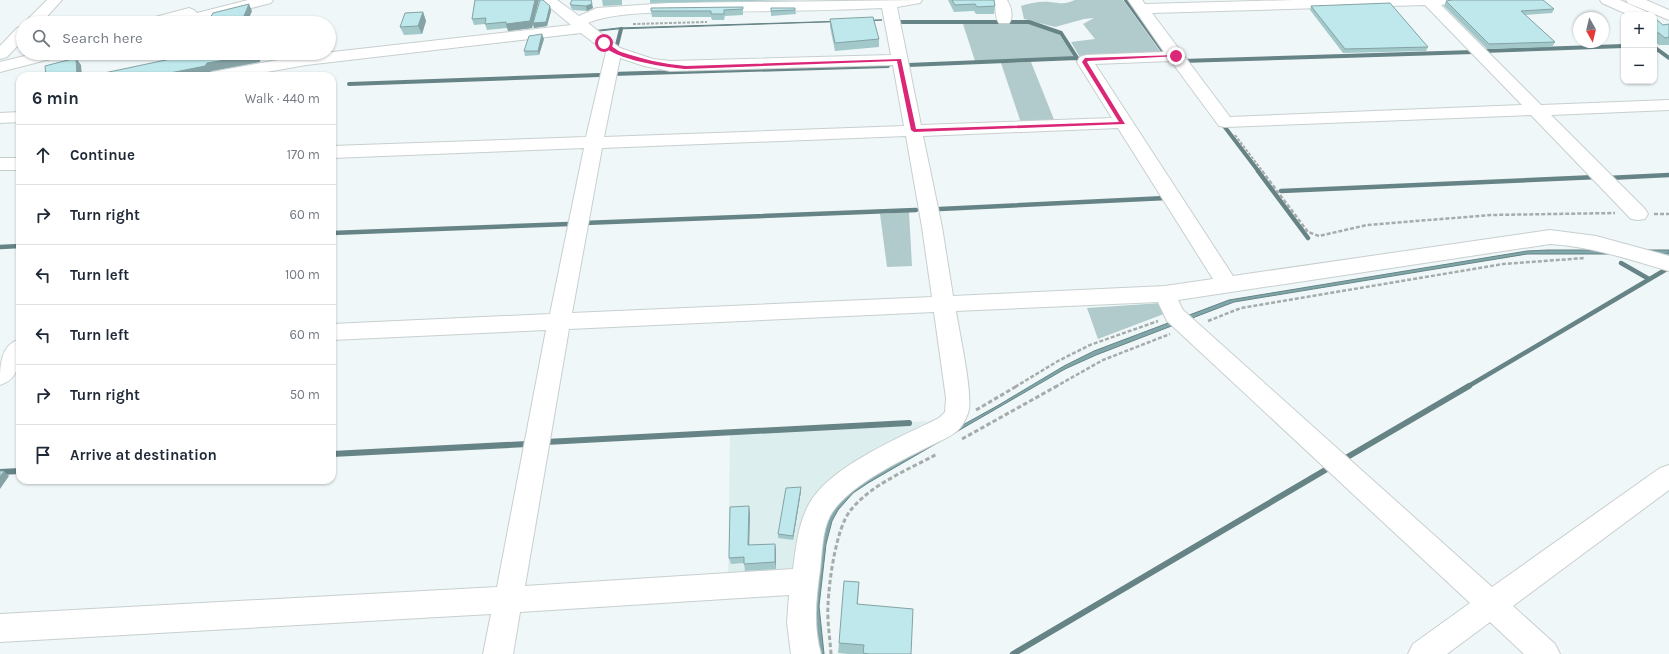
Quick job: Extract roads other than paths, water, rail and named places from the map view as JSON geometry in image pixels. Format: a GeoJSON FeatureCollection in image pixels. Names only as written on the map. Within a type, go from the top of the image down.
{"type":"FeatureCollection","features":[{"type":"Feature","properties":{"kind":"main road"},"geometry":{"type":"LineString","coordinates":[[39,16],[55,0]]}},
{"type":"Feature","properties":{"kind":"main road"},"geometry":{"type":"LineString","coordinates":[[176,16],[239,0]]}},
{"type":"Feature","properties":{"kind":"main road"},"geometry":{"type":"LineString","coordinates":[[203,16],[266,0]]}},
{"type":"Feature","properties":{"kind":"main road"},"geometry":{"type":"LineString","coordinates":[[548,0],[650,63],[686,67],[899,60]]}},
{"type":"Feature","properties":{"kind":"main road"},"geometry":{"type":"LineString","coordinates":[[336,57],[600,31],[669,8],[890,3],[915,0]]}},
{"type":"Feature","properties":{"kind":"main road"},"geometry":{"type":"LineString","coordinates":[[1000,0],[1003,5],[1004,20]]}},
{"type":"Feature","properties":{"kind":"main road"},"geometry":{"type":"LineString","coordinates":[[1138,5],[1437,0],[1537,110],[1638,214]]}},
{"type":"Feature","properties":{"kind":"main road"},"geometry":{"type":"LineString","coordinates":[[1607,0],[1635,12]]}},
{"type":"Feature","properties":{"kind":"main road"},"geometry":{"type":"LineString","coordinates":[[1633,0],[1669,15]]}},
{"type":"Feature","properties":{"kind":"main road"},"geometry":{"type":"LineString","coordinates":[[1657,0],[1669,5]]}},
{"type":"Feature","properties":{"kind":"main road"},"geometry":{"type":"LineString","coordinates":[[806,654],[801,617],[804,581],[811,532],[818,512],[826,498],[837,487],[856,475],[948,425],[956,430],[958,398],[932,227],[899,60],[890,3]]}},
{"type":"Feature","properties":{"kind":"main road"},"geometry":{"type":"LineString","coordinates":[[1138,5],[1225,122],[1669,105]]}},
{"type":"Feature","properties":{"kind":"main road"},"geometry":{"type":"LineString","coordinates":[[1657,21],[1669,27]]}},
{"type":"Feature","properties":{"kind":"main road"},"geometry":{"type":"LineString","coordinates":[[498,654],[593,142],[600,31]]}},
{"type":"Feature","properties":{"kind":"main road"},"geometry":{"type":"LineString","coordinates":[[0,37],[16,35]]}},
{"type":"Feature","properties":{"kind":"main road"},"geometry":{"type":"LineString","coordinates":[[0,60],[16,39]]}},
{"type":"Feature","properties":{"kind":"main road"},"geometry":{"type":"LineString","coordinates":[[0,60],[16,56]]}},
{"type":"Feature","properties":{"kind":"main road"},"geometry":{"type":"LineString","coordinates":[[1176,56],[1086,60],[1084,62],[1228,286]]}},
{"type":"Feature","properties":{"kind":"main road"},"geometry":{"type":"LineString","coordinates":[[0,60],[16,58]]}},
{"type":"Feature","properties":{"kind":"main road"},"geometry":{"type":"LineString","coordinates":[[239,72],[306,60]]}},
{"type":"Feature","properties":{"kind":"main road"},"geometry":{"type":"LineString","coordinates":[[0,118],[16,117]]}},
{"type":"Feature","properties":{"kind":"main road"},"geometry":{"type":"LineString","coordinates":[[336,152],[1123,123]]}},
{"type":"Feature","properties":{"kind":"main road"},"geometry":{"type":"LineString","coordinates":[[0,164],[16,164]]}},
{"type":"Feature","properties":{"kind":"main road"},"geometry":{"type":"LineString","coordinates":[[336,332],[943,306],[1165,294],[1228,286],[1545,238],[1592,241],[1621,247],[1669,264]]}},
{"type":"Feature","properties":{"kind":"main road"},"geometry":{"type":"LineString","coordinates":[[1165,294],[1182,321],[1545,654]]}},
{"type":"Feature","properties":{"kind":"main road"},"geometry":{"type":"LineString","coordinates":[[0,376],[13,346]]}},
{"type":"Feature","properties":{"kind":"main road"},"geometry":{"type":"LineString","coordinates":[[1423,654],[1669,476]]}},
{"type":"Feature","properties":{"kind":"main road"},"geometry":{"type":"LineString","coordinates":[[0,628],[508,600],[804,581]]}},
{"type":"Feature","properties":{"kind":"waterway"},"geometry":{"type":"LineString","coordinates":[[1126,0],[1166,55]]}},
{"type":"Feature","properties":{"kind":"waterway"},"geometry":{"type":"LineString","coordinates":[[900,22],[1029,22],[1061,33],[1081,64]]}},
{"type":"Feature","properties":{"kind":"waterway"},"geometry":{"type":"LineString","coordinates":[[617,45],[621,29]]}},
{"type":"Feature","properties":{"kind":"waterway"},"geometry":{"type":"LineString","coordinates":[[1483,51],[1621,46]]}},
{"type":"Feature","properties":{"kind":"waterway"},"geometry":{"type":"LineString","coordinates":[[1655,48],[1669,58]]}},
{"type":"Feature","properties":{"kind":"waterway"},"geometry":{"type":"LineString","coordinates":[[1182,61],[1474,52],[1472,50]]}},
{"type":"Feature","properties":{"kind":"waterway"},"geometry":{"type":"LineString","coordinates":[[908,65],[1077,58]]}},
{"type":"Feature","properties":{"kind":"waterway"},"geometry":{"type":"LineString","coordinates":[[611,74],[888,66]]}},
{"type":"Feature","properties":{"kind":"waterway"},"geometry":{"type":"LineString","coordinates":[[349,84],[599,75]]}},
{"type":"Feature","properties":{"kind":"waterway"},"geometry":{"type":"LineString","coordinates":[[1221,122],[1259,172]]}},
{"type":"Feature","properties":{"kind":"waterway"},"geometry":{"type":"LineString","coordinates":[[1258,171],[1308,238]]}},
{"type":"Feature","properties":{"kind":"waterway"},"geometry":{"type":"LineString","coordinates":[[1608,178],[1669,175]]}},
{"type":"Feature","properties":{"kind":"waterway"},"geometry":{"type":"LineString","coordinates":[[1281,191],[1597,177]]}},
{"type":"Feature","properties":{"kind":"waterway"},"geometry":{"type":"LineString","coordinates":[[940,209],[1166,198]]}},
{"type":"Feature","properties":{"kind":"waterway"},"geometry":{"type":"LineString","coordinates":[[584,223],[916,210]]}},
{"type":"Feature","properties":{"kind":"waterway"},"geometry":{"type":"LineString","coordinates":[[336,233],[569,224]]}},
{"type":"Feature","properties":{"kind":"waterway"},"geometry":{"type":"LineString","coordinates":[[0,247],[16,246]]}},
{"type":"Feature","properties":{"kind":"waterway"},"geometry":{"type":"LineString","coordinates":[[1621,263],[1649,279]]}},
{"type":"Feature","properties":{"kind":"waterway"},"geometry":{"type":"LineString","coordinates":[[1467,387],[1665,270]]}},
{"type":"Feature","properties":{"kind":"waterway"},"geometry":{"type":"LineString","coordinates":[[1344,459],[1469,386]]}},
{"type":"Feature","properties":{"kind":"waterway"},"geometry":{"type":"LineString","coordinates":[[546,442],[909,423]]}},
{"type":"Feature","properties":{"kind":"waterway"},"geometry":{"type":"LineString","coordinates":[[336,454],[527,444]]}},
{"type":"Feature","properties":{"kind":"waterway"},"geometry":{"type":"LineString","coordinates":[[1013,654],[1327,469]]}},
{"type":"Feature","properties":{"kind":"waterway"},"geometry":{"type":"LineString","coordinates":[[0,472],[16,471]]}}]}
